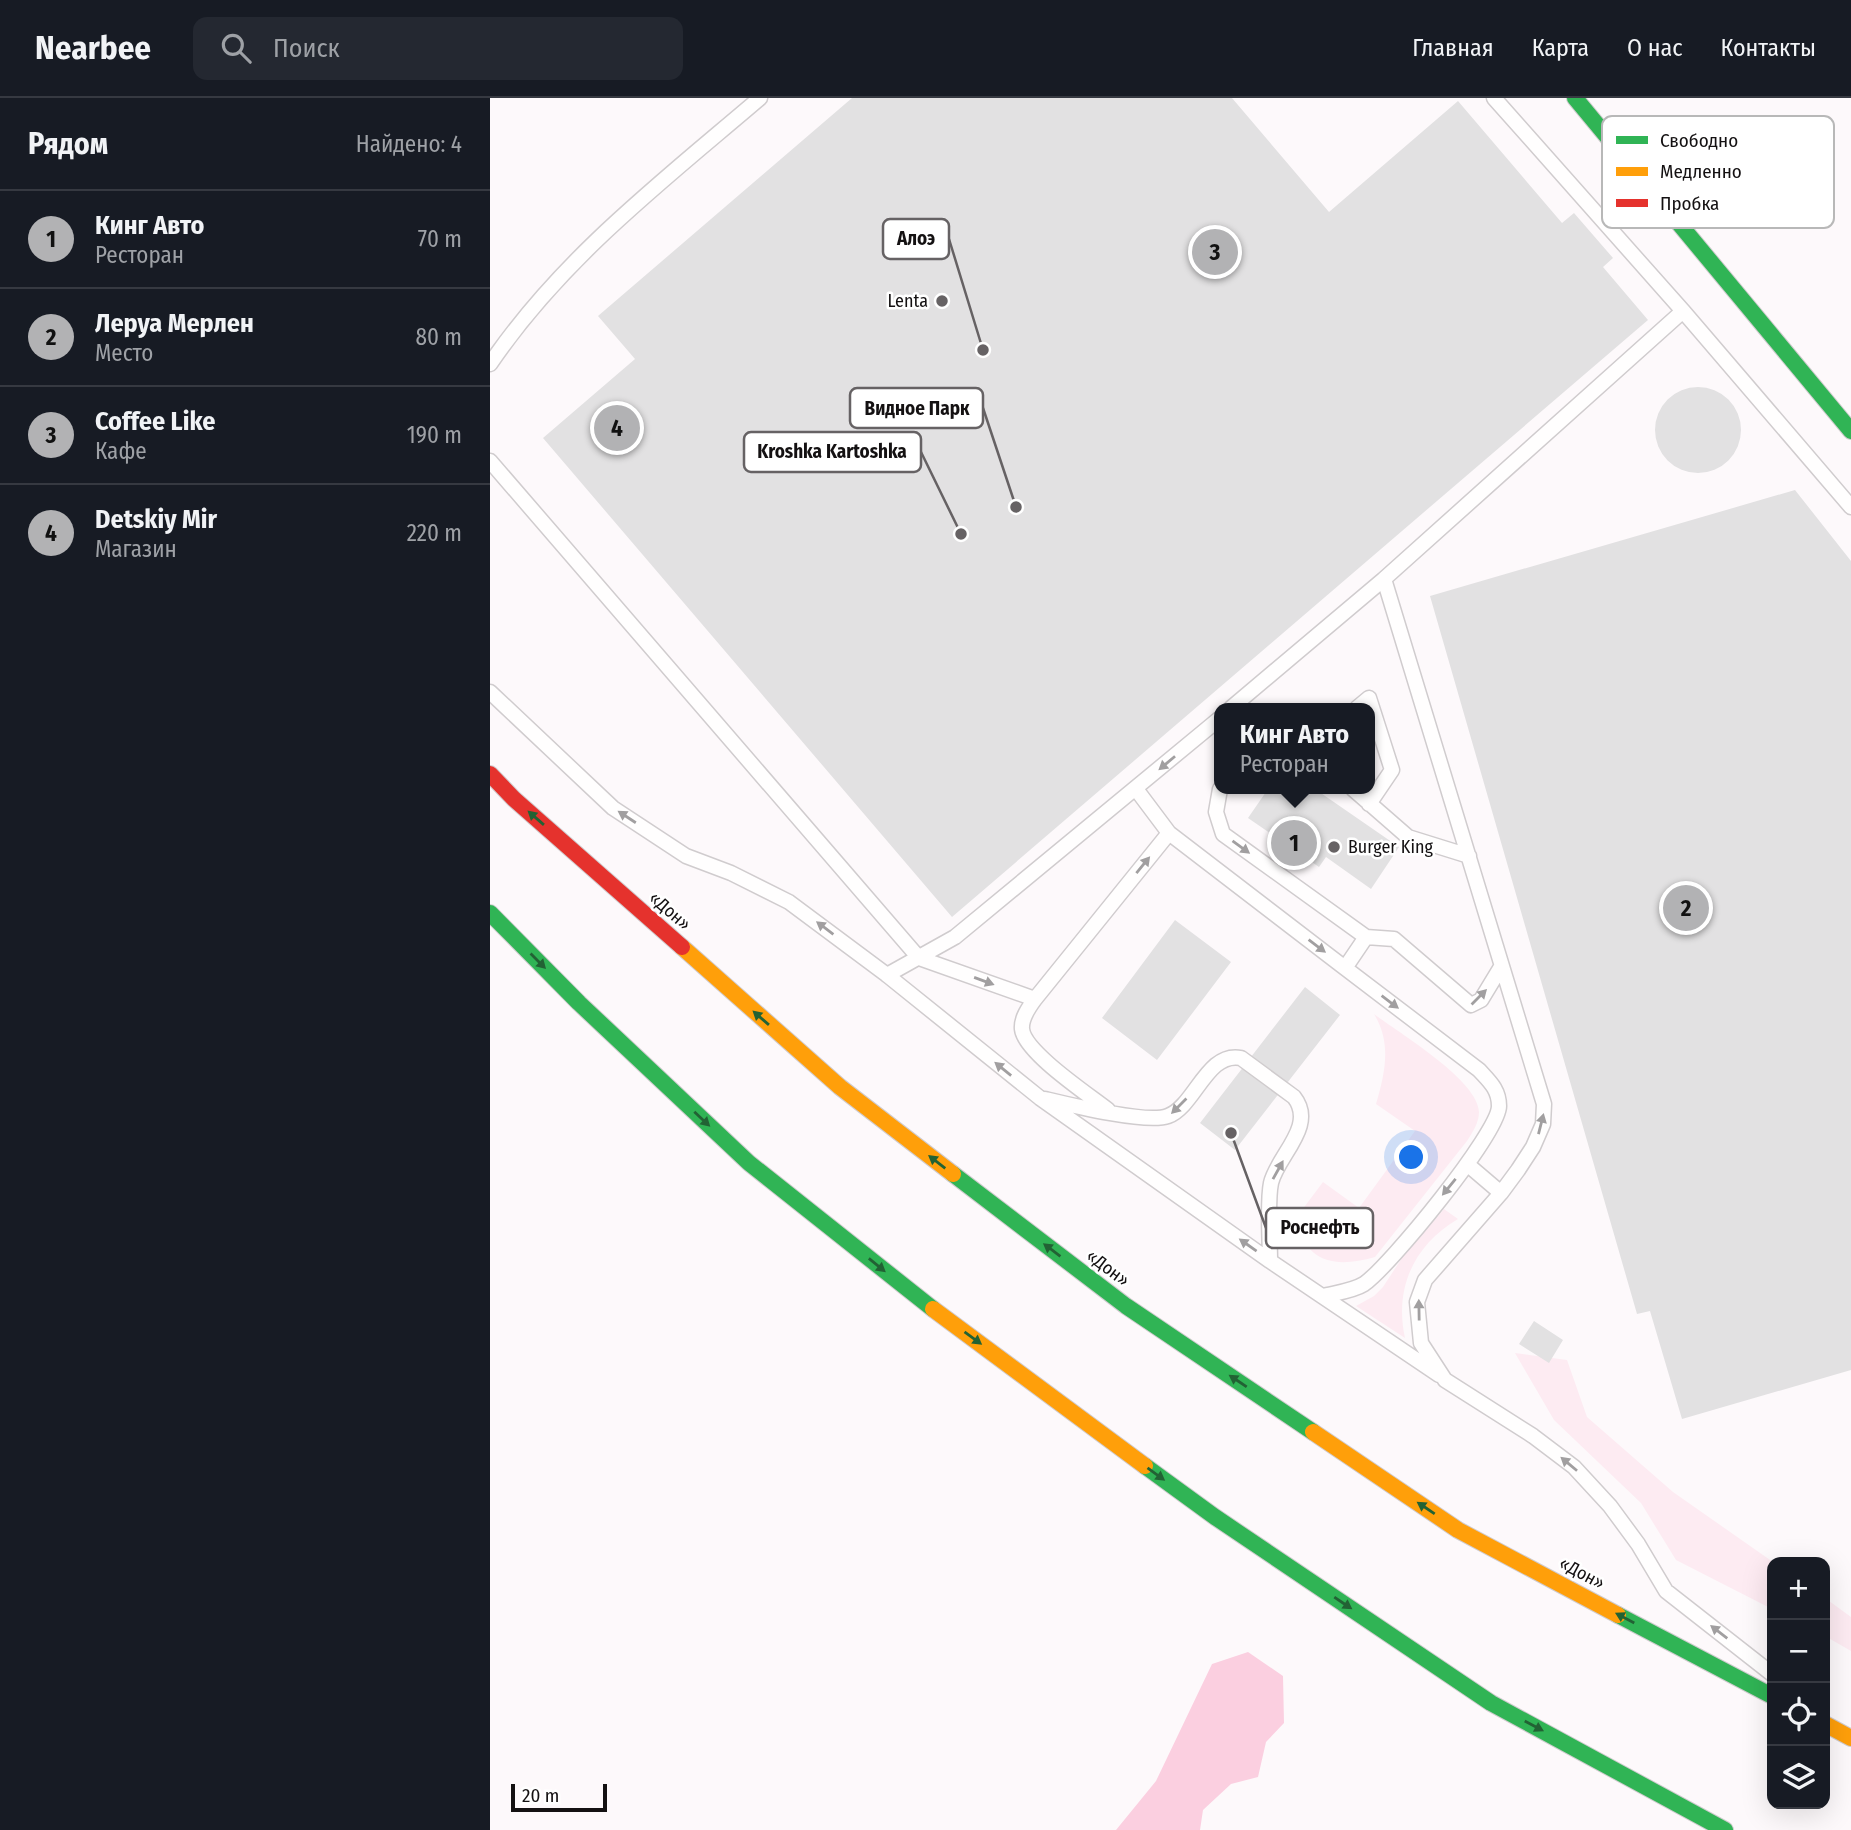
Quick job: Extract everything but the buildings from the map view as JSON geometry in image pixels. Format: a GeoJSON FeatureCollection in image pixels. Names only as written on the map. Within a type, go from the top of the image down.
{"type":"FeatureCollection","features":[{"type":"Feature","properties":{"kind":"main road"},"geometry":{"type":"LineString","coordinates":[[1575,98],[1602,131]]}},
{"type":"Feature","properties":{"kind":"main road"},"geometry":{"type":"LineString","coordinates":[[1683,228],[1851,431]]}},
{"type":"Feature","properties":{"kind":"main road","name":"«Дон»"},"geometry":{"type":"LineString","coordinates":[[490,774],[514,799],[840,1087],[1126,1306],[1458,1530],[1767,1693]]}},
{"type":"Feature","properties":{"kind":"main road"},"geometry":{"type":"LineString","coordinates":[[490,913],[579,1003],[749,1163],[929,1306],[1214,1517],[1491,1703],[1725,1830]]}},
{"type":"Feature","properties":{"kind":"main road"},"geometry":{"type":"LineString","coordinates":[[1830,1726],[1851,1737]]}},
{"type":"Feature","properties":{"kind":"lane"},"geometry":{"type":"LineString","coordinates":[[490,364],[544,294],[609,227],[760,98]]}},
{"type":"Feature","properties":{"kind":"lane"},"geometry":{"type":"LineString","coordinates":[[1494,98],[1602,220]]}},
{"type":"Feature","properties":{"kind":"lane"},"geometry":{"type":"LineString","coordinates":[[1609,228],[1851,507]]}},
{"type":"Feature","properties":{"kind":"lane"},"geometry":{"type":"LineString","coordinates":[[1237,703],[1384,579],[1683,312]]}},
{"type":"Feature","properties":{"kind":"lane"},"geometry":{"type":"LineString","coordinates":[[490,461],[919,958],[1035,999]]}},
{"type":"Feature","properties":{"kind":"lane"},"geometry":{"type":"LineString","coordinates":[[1384,579],[1545,1104],[1543,1124],[1533,1147],[1501,1193],[1425,1280],[1417,1302],[1421,1343],[1446,1380]]}},
{"type":"Feature","properties":{"kind":"lane"},"geometry":{"type":"LineString","coordinates":[[490,692],[612,808],[686,856],[732,873],[789,902],[887,975],[1040,1098],[1270,1261],[1533,1436],[1574,1467],[1617,1515],[1666,1591],[1767,1670]]}},
{"type":"Feature","properties":{"kind":"lane"},"geometry":{"type":"LineString","coordinates":[[1369,804],[1392,770],[1375,717]]}},
{"type":"Feature","properties":{"kind":"lane"},"geometry":{"type":"LineString","coordinates":[[887,975],[955,937],[1214,723]]}},
{"type":"Feature","properties":{"kind":"lane"},"geometry":{"type":"LineString","coordinates":[[1136,789],[1169,833],[1479,1070],[1496,1087],[1499,1108],[1492,1128],[1467,1164],[1379,1271],[1361,1286],[1323,1296]]}},
{"type":"Feature","properties":{"kind":"lane"},"geometry":{"type":"LineString","coordinates":[[1219,794],[1216,812],[1223,834],[1366,937],[1394,939],[1471,1005],[1481,1000],[1501,967]]}},
{"type":"Feature","properties":{"kind":"lane"},"geometry":{"type":"LineString","coordinates":[[1358,794],[1408,837],[1469,856]]}},
{"type":"Feature","properties":{"kind":"lane"},"geometry":{"type":"LineString","coordinates":[[1111,1113],[1033,1051],[1022,1030],[1026,1012],[1035,999],[1169,833]]}},
{"type":"Feature","properties":{"kind":"lane"},"geometry":{"type":"LineString","coordinates":[[1345,968],[1366,937]]}},
{"type":"Feature","properties":{"kind":"lane"},"geometry":{"type":"LineString","coordinates":[[1040,1098],[1111,1113],[1165,1118],[1225,1059],[1241,1058],[1294,1097],[1299,1104],[1300,1124],[1293,1143],[1271,1182],[1270,1261]]}},
{"type":"Feature","properties":{"kind":"lane"},"geometry":{"type":"LineString","coordinates":[[1467,1164],[1501,1193]]}},
{"type":"Feature","properties":{"kind":"lane"},"geometry":{"type":"LineString","coordinates":[[1830,1720],[1851,1737]]}},
{"type":"Feature","properties":{"kind":"shaded area"},"geometry":{"type":"Polygon","coordinates":[[[1374,1014],[1452,1072],[1475,1099],[1479,1116],[1467,1141],[1375,1257],[1335,1262],[1324,1259],[1307,1245],[1296,1218],[1323,1182],[1359,1208],[1415,1131],[1376,1104],[1384,1070],[1385,1047],[1380,1025],[1374,1014]]]}},
{"type":"Feature","properties":{"kind":"shaded area"},"geometry":{"type":"Polygon","coordinates":[[[1444,1209],[1458,1219],[1430,1242],[1411,1270],[1402,1302],[1405,1338],[1356,1306],[1374,1296],[1383,1287],[1402,1258],[1444,1209]]]}},
{"type":"Feature","properties":{"kind":"shaded area"},"geometry":{"type":"Polygon","coordinates":[[[1515,1353],[1567,1360],[1587,1417],[1673,1492],[1767,1558],[1767,1606],[1676,1560],[1641,1503],[1554,1420],[1515,1353]]]}},
{"type":"Feature","properties":{"kind":"shaded area"},"geometry":{"type":"Polygon","coordinates":[[[1830,1602],[1851,1617],[1851,1651],[1830,1639],[1830,1602]]]}},
{"type":"Feature","properties":{"kind":"shaded area"},"geometry":{"type":"Polygon","coordinates":[[[1248,1652],[1283,1676],[1284,1723],[1266,1742],[1258,1777],[1231,1784],[1203,1810],[1200,1830],[1116,1830],[1156,1781],[1212,1664],[1248,1652]]]}},
{"type":"Feature","properties":{"kind":"traffic: fast"},"geometry":{"type":"LineString","coordinates":[[1575,98],[1602,131]]}},
{"type":"Feature","properties":{"kind":"traffic: fast"},"geometry":{"type":"LineString","coordinates":[[1683,228],[1851,431]]}},
{"type":"Feature","properties":{"kind":"traffic: fast"},"geometry":{"type":"LineString","coordinates":[[490,913],[579,1003],[749,1163],[933,1309]]}},
{"type":"Feature","properties":{"kind":"traffic: fast"},"geometry":{"type":"LineString","coordinates":[[953,1174],[1126,1306],[1313,1432]]}},
{"type":"Feature","properties":{"kind":"traffic: fast"},"geometry":{"type":"LineString","coordinates":[[1145,1466],[1215,1517],[1491,1703],[1725,1830]]}},
{"type":"Feature","properties":{"kind":"traffic: fast"},"geometry":{"type":"LineString","coordinates":[[1618,1615],[1767,1693]]}},
{"type":"Feature","properties":{"kind":"traffic: slow"},"geometry":{"type":"LineString","coordinates":[[682,947],[840,1087],[953,1174]]}},
{"type":"Feature","properties":{"kind":"traffic: slow"},"geometry":{"type":"LineString","coordinates":[[933,1309],[1145,1466]]}},
{"type":"Feature","properties":{"kind":"traffic: slow"},"geometry":{"type":"LineString","coordinates":[[1313,1432],[1458,1530],[1618,1615]]}},
{"type":"Feature","properties":{"kind":"traffic: slow"},"geometry":{"type":"LineString","coordinates":[[1830,1727],[1851,1738]]}},
{"type":"Feature","properties":{"kind":"traffic: jam"},"geometry":{"type":"LineString","coordinates":[[490,774],[514,799],[682,947]]}},
{"type":"Feature","properties":{"kind":"place","name":"Coffee Like"},"geometry":{"type":"Point","coordinates":[1215,252]}},
{"type":"Feature","properties":{"kind":"place","name":"Lenta"},"geometry":{"type":"Point","coordinates":[942,301]}},
{"type":"Feature","properties":{"kind":"place","name":"Алоэ"},"geometry":{"type":"Point","coordinates":[983,350]}},
{"type":"Feature","properties":{"kind":"place","name":"Detskiy Mir"},"geometry":{"type":"Point","coordinates":[617,428]}},
{"type":"Feature","properties":{"kind":"place","name":"Видное Парк"},"geometry":{"type":"Point","coordinates":[1016,507]}},
{"type":"Feature","properties":{"kind":"place","name":"Kroshka Kartoshka"},"geometry":{"type":"Point","coordinates":[961,534]}},
{"type":"Feature","properties":{"kind":"place","name":"Кинг Авто"},"geometry":{"type":"Point","coordinates":[1294,843]}},
{"type":"Feature","properties":{"kind":"place","name":"Burger King"},"geometry":{"type":"Point","coordinates":[1334,847]}},
{"type":"Feature","properties":{"kind":"place","name":"Леруа Мерлен"},"geometry":{"type":"Point","coordinates":[1686,908]}},
{"type":"Feature","properties":{"kind":"place","name":"Роснефть"},"geometry":{"type":"Point","coordinates":[1231,1133]}}]}
